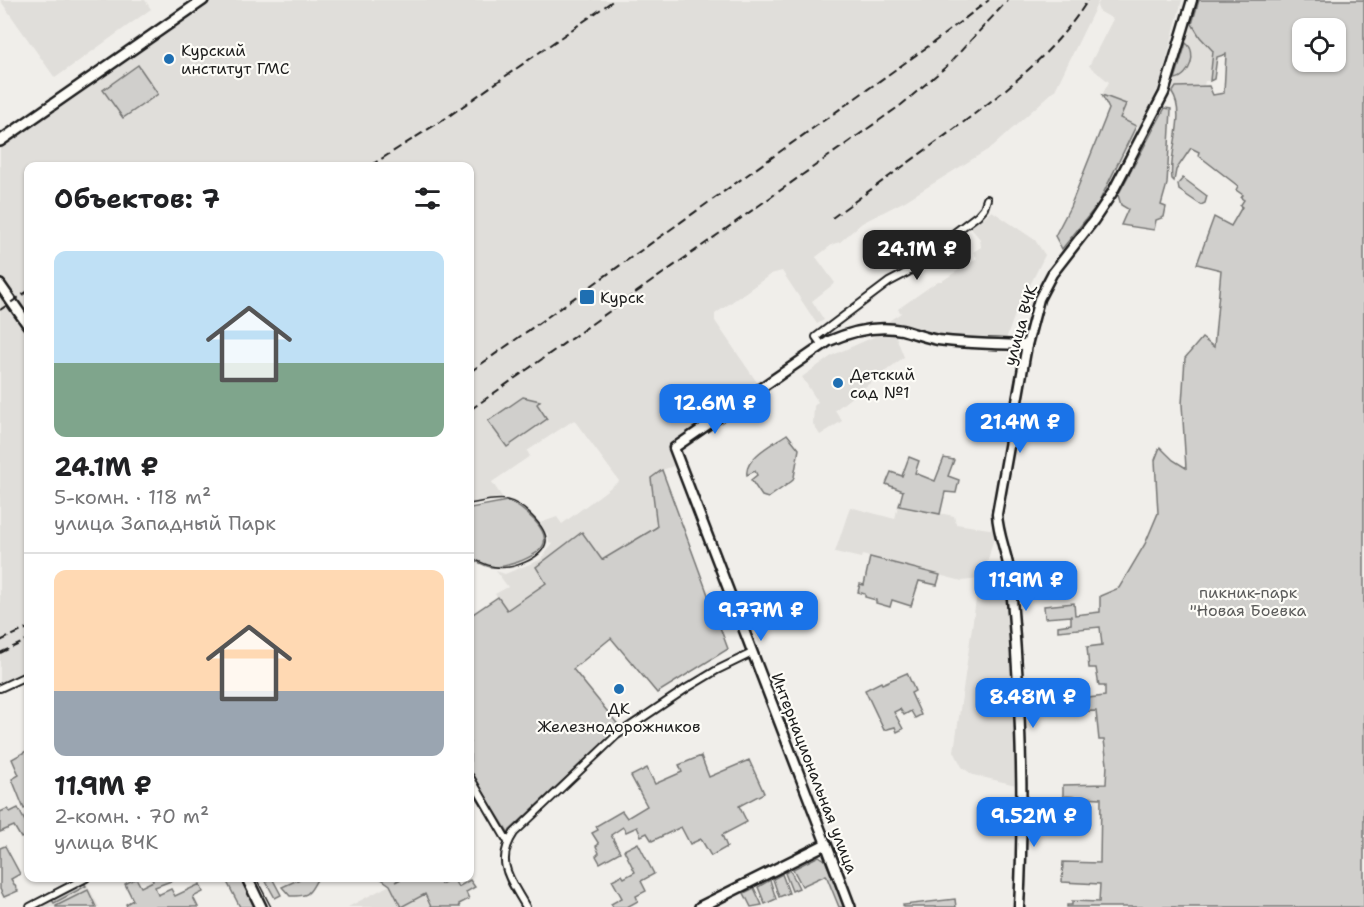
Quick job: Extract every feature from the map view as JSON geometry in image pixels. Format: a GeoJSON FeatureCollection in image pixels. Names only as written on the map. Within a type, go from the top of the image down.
{"type":"FeatureCollection","features":[{"type":"Feature","properties":{"kind":"main road"},"geometry":{"type":"LineString","coordinates":[[0,141],[203,0]]}},
{"type":"Feature","properties":{"kind":"main road","name":"улица ВЧК"},"geometry":{"type":"LineString","coordinates":[[1020,907],[1019,700],[1010,573],[999,536],[997,514],[1027,345],[1044,289],[1059,264],[1112,193],[1164,93],[1192,0]]}},
{"type":"Feature","properties":{"kind":"main road"},"geometry":{"type":"LineString","coordinates":[[0,285],[24,319]]}},
{"type":"Feature","properties":{"kind":"main road"},"geometry":{"type":"LineString","coordinates":[[822,345],[841,335],[887,328],[935,340],[1027,345]]}},
{"type":"Feature","properties":{"kind":"main road","name":"Интернациональная улица"},"geometry":{"type":"LineString","coordinates":[[822,345],[674,448],[850,907]]}},
{"type":"Feature","properties":{"kind":"main road"},"geometry":{"type":"LineString","coordinates":[[700,907],[826,844]]}},
{"type":"Feature","properties":{"kind":"main road"},"geometry":{"type":"LineString","coordinates":[[249,882],[261,907]]}},
{"type":"Feature","properties":{"kind":"street"},"geometry":{"type":"LineString","coordinates":[[822,345],[816,337],[889,282],[908,272],[924,256],[978,214],[984,208],[987,199]]}},
{"type":"Feature","properties":{"kind":"street"},"geometry":{"type":"LineString","coordinates":[[526,907],[507,874],[504,864],[508,842],[514,833],[617,735],[687,688],[752,653]]}},
{"type":"Feature","properties":{"kind":"street"},"geometry":{"type":"LineString","coordinates":[[0,688],[24,677]]}},
{"type":"Feature","properties":{"kind":"street"},"geometry":{"type":"LineString","coordinates":[[474,784],[508,842]]}},
{"type":"Feature","properties":{"kind":"street"},"geometry":{"type":"LineString","coordinates":[[30,907],[78,882]]}},
{"type":"Feature","properties":{"kind":"shaded area"},"geometry":{"type":"Polygon","coordinates":[[[0,0],[145,0],[151,9],[55,78],[0,0]]]}},
{"type":"Feature","properties":{"kind":"shaded area"},"geometry":{"type":"Polygon","coordinates":[[[200,0],[1099,0],[1055,90],[992,147],[905,201],[862,223],[840,242],[833,244],[816,257],[835,283],[812,301],[824,320],[817,324],[782,271],[771,274],[715,314],[715,321],[763,391],[677,455],[680,464],[662,470],[651,478],[658,527],[602,560],[582,532],[547,582],[507,610],[495,594],[508,587],[496,571],[505,574],[540,560],[553,544],[549,543],[548,535],[540,523],[557,517],[562,524],[619,481],[574,420],[527,451],[530,456],[492,482],[502,497],[474,502],[474,162],[24,162],[24,680],[0,692],[0,139],[200,0]]]}},
{"type":"Feature","properties":{"kind":"shaded area"},"geometry":{"type":"Polygon","coordinates":[[[1100,0],[1182,0],[1160,84],[1140,127],[1120,118],[1126,104],[1102,95],[1109,82],[1089,66],[1113,19],[1099,11],[1097,6],[1100,0]]]}},
{"type":"Feature","properties":{"kind":"shaded area"},"geometry":{"type":"Polygon","coordinates":[[[1192,24],[1213,51],[1210,81],[1205,81],[1204,86],[1176,87],[1172,93],[1192,24]]]}},
{"type":"Feature","properties":{"kind":"shaded area"},"geometry":{"type":"Polygon","coordinates":[[[992,211],[1035,240],[1045,255],[1014,317],[1005,342],[935,338],[884,324],[901,313],[898,309],[938,281],[942,281],[977,258],[973,252],[981,247],[980,239],[970,227],[992,211]]]}},
{"type":"Feature","properties":{"kind":"shaded area","name":"Детский сад №1"},"geometry":{"type":"Polygon","coordinates":[[[895,334],[904,357],[835,410],[842,421],[820,435],[813,424],[814,406],[818,402],[802,377],[833,355],[878,335],[895,334]]]}},
{"type":"Feature","properties":{"kind":"shaded area"},"geometry":{"type":"Polygon","coordinates":[[[898,505],[954,516],[956,524],[996,530],[985,571],[1007,573],[1015,685],[1016,785],[973,775],[962,767],[954,751],[979,579],[962,581],[862,555],[861,558],[835,552],[850,507],[895,519],[898,505]]]}},
{"type":"Feature","properties":{"kind":"shaded area"},"geometry":{"type":"Polygon","coordinates":[[[86,882],[99,907],[39,907],[86,882]]]}},
{"type":"Feature","properties":{"kind":"shaded area"},"geometry":{"type":"Polygon","coordinates":[[[390,885],[401,907],[348,907],[390,885]]]}},
{"type":"Feature","properties":{"kind":"shaded area"},"geometry":{"type":"Polygon","coordinates":[[[424,895],[430,907],[401,907],[424,895]]]}},
{"type":"Feature","properties":{"kind":"green space","name":"пикник-парк \"Новая Боевка"},"geometry":{"type":"Polygon","coordinates":[[[1199,0],[1364,0],[1364,907],[1067,907],[1067,905],[1072,905],[1072,901],[1099,902],[1100,884],[1062,882],[1063,862],[1100,863],[1101,798],[1063,796],[1063,785],[1106,784],[1107,764],[1104,740],[1099,740],[1096,711],[1063,712],[1062,701],[1105,696],[1105,686],[1099,686],[1096,668],[1089,668],[1087,647],[1102,645],[1100,627],[1058,631],[1058,626],[1071,624],[1071,616],[1045,618],[1044,606],[1074,603],[1075,615],[1100,612],[1100,596],[1119,588],[1145,544],[1158,513],[1155,460],[1160,447],[1173,460],[1186,468],[1182,404],[1185,358],[1202,338],[1214,347],[1221,270],[1197,264],[1214,217],[1231,226],[1244,200],[1241,198],[1243,195],[1236,190],[1238,186],[1198,155],[1199,152],[1191,148],[1176,170],[1174,181],[1172,179],[1171,169],[1178,112],[1172,93],[1176,87],[1209,86],[1213,95],[1224,93],[1226,54],[1217,57],[1214,79],[1210,81],[1213,51],[1192,24],[1199,0]]]}},
{"type":"Feature","properties":{"kind":"green space"},"geometry":{"type":"Polygon","coordinates":[[[1186,43],[1190,47],[1191,64],[1185,74],[1175,79],[1186,43]]]}},
{"type":"Feature","properties":{"kind":"green space"},"geometry":{"type":"Polygon","coordinates":[[[138,65],[158,94],[123,118],[103,90],[138,65]]]}},
{"type":"Feature","properties":{"kind":"green space"},"geometry":{"type":"Polygon","coordinates":[[[1102,95],[1126,104],[1120,118],[1136,126],[1098,204],[1062,249],[1055,236],[1070,207],[1109,109],[1102,95]]]}},
{"type":"Feature","properties":{"kind":"green space"},"geometry":{"type":"Polygon","coordinates":[[[1165,108],[1171,109],[1167,184],[1161,205],[1166,207],[1164,217],[1156,220],[1154,230],[1121,225],[1128,209],[1121,205],[1118,195],[1165,108]]]}},
{"type":"Feature","properties":{"kind":"green space"},"geometry":{"type":"Polygon","coordinates":[[[1183,178],[1207,196],[1205,203],[1201,205],[1179,190],[1178,184],[1183,178]]]}},
{"type":"Feature","properties":{"kind":"green space"},"geometry":{"type":"Polygon","coordinates":[[[523,397],[540,401],[537,404],[547,419],[507,447],[488,421],[523,397]]]}},
{"type":"Feature","properties":{"kind":"green space"},"geometry":{"type":"Polygon","coordinates":[[[787,434],[799,449],[794,477],[792,481],[768,498],[762,496],[751,480],[757,475],[755,471],[747,475],[747,469],[755,457],[787,434]]]}},
{"type":"Feature","properties":{"kind":"green space"},"geometry":{"type":"Polygon","coordinates":[[[909,457],[919,461],[915,473],[935,481],[944,458],[954,460],[948,476],[959,480],[956,493],[945,492],[940,514],[899,506],[903,491],[886,484],[891,472],[902,476],[909,457]]]}},
{"type":"Feature","properties":{"kind":"green space"},"geometry":{"type":"Polygon","coordinates":[[[662,470],[728,649],[657,693],[611,638],[573,669],[620,727],[508,832],[474,777],[474,613],[498,597],[507,610],[546,583],[536,567],[582,532],[602,560],[657,527],[651,478],[662,470]]]}},
{"type":"Feature","properties":{"kind":"green space"},"geometry":{"type":"Polygon","coordinates":[[[507,501],[515,505],[534,520],[540,528],[544,535],[543,546],[534,555],[504,566],[488,566],[474,560],[474,507],[507,501]]]}},
{"type":"Feature","properties":{"kind":"green space"},"geometry":{"type":"Polygon","coordinates":[[[870,557],[940,575],[937,585],[919,581],[911,606],[892,600],[890,607],[876,603],[876,600],[858,592],[860,584],[864,585],[870,557]]]}},
{"type":"Feature","properties":{"kind":"green space"},"geometry":{"type":"Polygon","coordinates":[[[907,673],[915,691],[911,693],[921,715],[915,718],[911,711],[904,715],[900,709],[894,712],[903,729],[897,732],[895,727],[884,730],[865,690],[907,673]]]}},
{"type":"Feature","properties":{"kind":"green space"},"geometry":{"type":"Polygon","coordinates":[[[24,752],[24,809],[12,779],[19,775],[12,759],[24,752]]]}},
{"type":"Feature","properties":{"kind":"green space"},"geometry":{"type":"Polygon","coordinates":[[[701,756],[709,777],[749,760],[764,793],[739,806],[747,822],[722,835],[727,847],[711,856],[701,839],[690,844],[681,827],[652,841],[647,833],[641,836],[637,827],[626,832],[623,827],[611,835],[620,852],[600,863],[596,856],[599,853],[596,846],[599,844],[592,833],[598,830],[596,826],[622,811],[627,818],[647,806],[631,776],[647,768],[655,784],[682,772],[679,765],[701,756]]]}},
{"type":"Feature","properties":{"kind":"green space"},"geometry":{"type":"Polygon","coordinates":[[[18,808],[24,819],[24,836],[21,838],[14,826],[0,832],[0,812],[7,809],[10,812],[18,808]]]}},
{"type":"Feature","properties":{"kind":"green space"},"geometry":{"type":"Polygon","coordinates":[[[638,843],[654,874],[641,881],[646,891],[636,896],[638,901],[627,907],[613,907],[611,904],[622,898],[612,880],[622,875],[624,878],[635,872],[624,850],[638,843]]]}},
{"type":"Feature","properties":{"kind":"green space"},"geometry":{"type":"Polygon","coordinates":[[[5,846],[20,874],[11,879],[18,891],[4,897],[0,889],[0,848],[5,846]]]}},
{"type":"Feature","properties":{"kind":"green space"},"geometry":{"type":"Polygon","coordinates":[[[819,856],[825,860],[844,907],[839,907],[826,875],[802,886],[793,869],[819,856]]]}},
{"type":"Feature","properties":{"kind":"green space"},"geometry":{"type":"Polygon","coordinates":[[[790,870],[799,888],[792,891],[785,873],[790,870]]]}},
{"type":"Feature","properties":{"kind":"green space"},"geometry":{"type":"Polygon","coordinates":[[[782,874],[789,893],[779,897],[773,879],[782,874]]]}},
{"type":"Feature","properties":{"kind":"green space"},"geometry":{"type":"Polygon","coordinates":[[[770,880],[776,899],[765,904],[758,887],[770,880]]]}},
{"type":"Feature","properties":{"kind":"green space"},"geometry":{"type":"Polygon","coordinates":[[[138,882],[141,887],[151,882],[168,882],[155,887],[158,895],[171,889],[175,896],[200,884],[203,892],[193,897],[198,907],[127,907],[126,904],[133,900],[125,884],[138,882]]]}},
{"type":"Feature","properties":{"kind":"green space"},"geometry":{"type":"Polygon","coordinates":[[[227,882],[242,882],[255,907],[240,907],[227,882]]]}},
{"type":"Feature","properties":{"kind":"green space"},"geometry":{"type":"Polygon","coordinates":[[[266,882],[274,882],[281,895],[275,898],[266,882]]]}},
{"type":"Feature","properties":{"kind":"green space"},"geometry":{"type":"Polygon","coordinates":[[[293,882],[316,882],[305,895],[290,896],[282,887],[293,882]]]}},
{"type":"Feature","properties":{"kind":"green space"},"geometry":{"type":"Polygon","coordinates":[[[386,882],[440,882],[441,884],[455,882],[458,887],[471,882],[475,887],[466,892],[469,899],[459,904],[460,907],[431,907],[425,894],[401,907],[390,885],[386,882]]]}},
{"type":"Feature","properties":{"kind":"green space"},"geometry":{"type":"Polygon","coordinates":[[[84,883],[86,886],[54,903],[52,900],[84,883]]]}},
{"type":"Feature","properties":{"kind":"green space"},"geometry":{"type":"Polygon","coordinates":[[[754,888],[762,905],[751,907],[744,893],[754,888]]]}},
{"type":"Feature","properties":{"kind":"green space"},"geometry":{"type":"Polygon","coordinates":[[[88,890],[96,907],[56,907],[56,906],[88,890]]]}},
{"type":"Feature","properties":{"kind":"green space"},"geometry":{"type":"Polygon","coordinates":[[[955,899],[956,907],[904,907],[903,905],[955,899]]]}},
{"type":"Feature","properties":{"kind":"tram line"},"geometry":{"type":"LineString","coordinates":[[474,503],[507,500],[519,505],[543,529],[546,542],[539,554],[526,562],[510,567],[493,566],[474,559]]}},
{"type":"Feature","properties":{"kind":"tram line"},"geometry":{"type":"LineString","coordinates":[[258,882],[271,907]]}},
{"type":"Feature","properties":{"kind":"railway"},"geometry":{"type":"LineString","coordinates":[[376,162],[446,118],[614,0]]}},
{"type":"Feature","properties":{"kind":"railway"},"geometry":{"type":"LineString","coordinates":[[474,369],[930,45],[989,0]]}},
{"type":"Feature","properties":{"kind":"railway"},"geometry":{"type":"LineString","coordinates":[[474,407],[901,105],[947,66],[1008,0]]}},
{"type":"Feature","properties":{"kind":"railway"},"geometry":{"type":"LineString","coordinates":[[832,218],[977,112],[1018,79],[1056,42],[1088,0]]}},
{"type":"Feature","properties":{"kind":"railway"},"geometry":{"type":"LineString","coordinates":[[0,310],[24,294]]}},
{"type":"Feature","properties":{"kind":"railway"},"geometry":{"type":"LineString","coordinates":[[0,641],[24,630]]}},
{"type":"Feature","properties":{"kind":"railway"},"geometry":{"type":"LineString","coordinates":[[0,653],[24,642]]}},
{"type":"Feature","properties":{"kind":"place","name":"Курский институт ГМС"},"geometry":{"type":"Point","coordinates":[169,59]}},
{"type":"Feature","properties":{"kind":"place","name":"Курск"},"geometry":{"type":"Point","coordinates":[587,297]}},
{"type":"Feature","properties":{"kind":"place","name":"Детский сад №1"},"geometry":{"type":"Point","coordinates":[838,383]}},
{"type":"Feature","properties":{"kind":"place","name":"ДК Железнодорожников"},"geometry":{"type":"Point","coordinates":[619,689]}}]}
